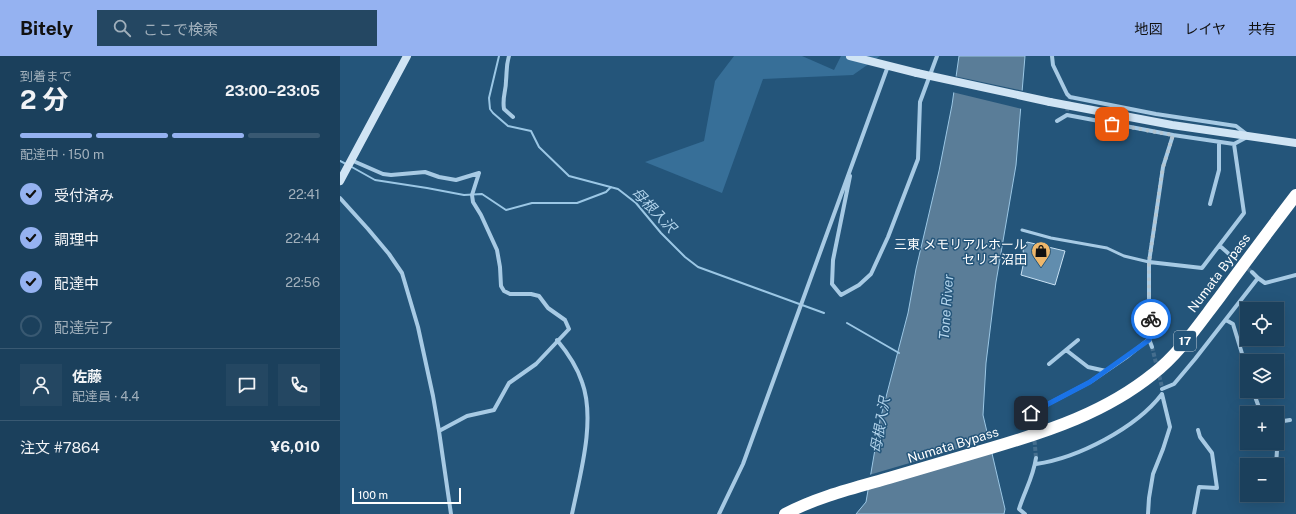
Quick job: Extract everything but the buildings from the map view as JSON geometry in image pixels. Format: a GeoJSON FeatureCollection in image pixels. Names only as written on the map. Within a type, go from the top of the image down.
{"type":"FeatureCollection","features":[{"type":"Feature","properties":{"kind":"highway","name":"Numata Bypass"},"geometry":{"type":"LineString","coordinates":[[785,514],[804,505],[843,491],[1031,436],[1067,423],[1113,401],[1155,373],[1178,350],[1201,322],[1296,195]]}},
{"type":"Feature","properties":{"kind":"street"},"geometry":{"type":"LineString","coordinates":[[509,56],[503,99],[504,109],[513,117]]}},
{"type":"Feature","properties":{"kind":"street"},"geometry":{"type":"LineString","coordinates":[[850,56],[917,73],[1151,122],[1296,143]]}},
{"type":"Feature","properties":{"kind":"street"},"geometry":{"type":"LineString","coordinates":[[853,163],[833,260],[832,284],[841,295],[859,285],[871,274],[888,237],[918,160],[920,102],[937,56]]}},
{"type":"Feature","properties":{"kind":"street"},"geometry":{"type":"LineString","coordinates":[[1052,56],[1053,65],[1066,94],[1070,98],[1156,114],[1236,126],[1249,136]]}},
{"type":"Feature","properties":{"kind":"street"},"geometry":{"type":"LineString","coordinates":[[340,181],[406,57]]}},
{"type":"Feature","properties":{"kind":"street"},"geometry":{"type":"LineString","coordinates":[[719,514],[744,464],[888,65]]}},
{"type":"Feature","properties":{"kind":"street"},"geometry":{"type":"LineString","coordinates":[[1057,121],[1067,113],[1173,135],[1234,144],[1249,136]]}},
{"type":"Feature","properties":{"kind":"street"},"geometry":{"type":"LineString","coordinates":[[1033,423],[1031,413],[1090,382],[1149,340],[1152,334],[1149,304],[1149,262],[1163,167],[1173,135]]}},
{"type":"Feature","properties":{"kind":"street"},"geometry":{"type":"LineString","coordinates":[[1210,204],[1219,170],[1219,142]]}},
{"type":"Feature","properties":{"kind":"street"},"geometry":{"type":"LineString","coordinates":[[1149,262],[1202,268],[1244,214],[1234,144]]}},
{"type":"Feature","properties":{"kind":"street"},"geometry":{"type":"LineString","coordinates":[[351,160],[383,174],[391,175],[424,172],[439,177],[456,180],[479,173],[472,194],[473,202],[481,215],[497,250],[501,286],[504,291],[510,294],[531,294],[539,296],[548,308],[565,320],[569,329],[536,364],[509,383],[494,410],[467,416],[439,431]]}},
{"type":"Feature","properties":{"kind":"street"},"geometry":{"type":"LineString","coordinates":[[340,198],[389,254],[402,273],[418,327],[439,431],[450,514]]}},
{"type":"Feature","properties":{"kind":"street"},"geometry":{"type":"LineString","coordinates":[[1220,246],[1229,254]]}},
{"type":"Feature","properties":{"kind":"street"},"geometry":{"type":"LineString","coordinates":[[1252,272],[1265,283],[1296,275]]}},
{"type":"Feature","properties":{"kind":"street"},"geometry":{"type":"LineString","coordinates":[[1036,464],[1083,450],[1110,436],[1132,422],[1155,404],[1162,390],[1174,384],[1258,278]]}},
{"type":"Feature","properties":{"kind":"street"},"geometry":{"type":"LineString","coordinates":[[1226,320],[1233,324],[1242,354]]}},
{"type":"Feature","properties":{"kind":"street"},"geometry":{"type":"LineString","coordinates":[[557,340],[566,352],[582,380],[587,397],[588,414],[586,435],[572,514]]}},
{"type":"Feature","properties":{"kind":"street"},"geometry":{"type":"LineString","coordinates":[[1049,364],[1078,340]]}},
{"type":"Feature","properties":{"kind":"street"},"geometry":{"type":"LineString","coordinates":[[1149,340],[1152,347]]}},
{"type":"Feature","properties":{"kind":"street"},"geometry":{"type":"LineString","coordinates":[[1066,350],[1088,367],[1106,371]]}},
{"type":"Feature","properties":{"kind":"street"},"geometry":{"type":"LineString","coordinates":[[1148,514],[1152,474],[1163,449],[1170,427],[1162,390]]}},
{"type":"Feature","properties":{"kind":"street"},"geometry":{"type":"LineString","coordinates":[[1284,421],[1290,420]]}},
{"type":"Feature","properties":{"kind":"street"},"geometry":{"type":"LineString","coordinates":[[1194,514],[1199,487],[1217,488],[1212,453],[1200,437],[1198,430]]}},
{"type":"Feature","properties":{"kind":"street"},"geometry":{"type":"LineString","coordinates":[[1025,514],[1019,509],[1023,496],[1030,484],[1036,464],[1036,458]]}},
{"type":"Feature","properties":{"kind":"lane"},"geometry":{"type":"LineString","coordinates":[[1022,230],[1050,238],[1107,248],[1124,256],[1149,262]]}},
{"type":"Feature","properties":{"kind":"shaded area"},"geometry":{"type":"Polygon","coordinates":[[[734,56],[802,56],[834,70],[841,56],[880,56],[853,75],[763,79],[722,193],[645,162],[704,141],[715,81],[734,56]]]}},
{"type":"Feature","properties":{"kind":"water","name":"Tone River"},"geometry":{"type":"Polygon","coordinates":[[[959,56],[1025,56],[1016,165],[996,282],[986,363],[983,415],[1005,509],[1004,514],[856,514],[866,502],[880,420],[908,313],[916,269],[939,171],[952,105],[959,56]]]}},
{"type":"Feature","properties":{"kind":"pier"},"geometry":{"type":"Polygon","coordinates":[[[954,76],[1024,91],[1022,109],[952,92],[954,76]]]}},
{"type":"Feature","properties":{"kind":"pier"},"geometry":{"type":"Polygon","coordinates":[[[991,439],[994,452],[866,489],[869,475],[991,439]]]}},
{"type":"Feature","properties":{"kind":"waterway","name":"母根入沢"},"geometry":{"type":"LineString","coordinates":[[499,56],[489,98],[490,109],[508,126],[531,131],[539,147],[569,176],[618,189],[636,203],[661,233],[685,257],[698,267],[824,313]]}},
{"type":"Feature","properties":{"kind":"waterway"},"geometry":{"type":"LineString","coordinates":[[340,161],[346,164]]}},
{"type":"Feature","properties":{"kind":"waterway"},"geometry":{"type":"LineString","coordinates":[[350,166],[375,180],[464,195],[482,194],[506,210],[532,203],[577,203],[606,192],[611,187]]}},
{"type":"Feature","properties":{"kind":"waterway","name":"母根入沢"},"geometry":{"type":"LineString","coordinates":[[847,323],[899,353]]}},
{"type":"Feature","properties":{"kind":"tunnel"},"geometry":{"type":"LineString","coordinates":[[1067,111],[1070,98]]}},
{"type":"Feature","properties":{"kind":"tunnel"},"geometry":{"type":"LineString","coordinates":[[1229,254],[1252,272]]}},
{"type":"Feature","properties":{"kind":"tunnel"},"geometry":{"type":"LineString","coordinates":[[1152,347],[1162,387]]}},
{"type":"Feature","properties":{"kind":"tunnel"},"geometry":{"type":"LineString","coordinates":[[1033,423],[1036,458]]}},
{"type":"Feature","properties":{"kind":"way so far"},"geometry":{"type":"LineString","coordinates":[[1112,124],[1173,135],[1163,167],[1149,262],[1149,304],[1151,319]]}},
{"type":"Feature","properties":{"kind":"place","name":"三東 メモリアルホール セリオ沼田"},"geometry":{"type":"Point","coordinates":[1041,268]}},
{"type":"Feature","properties":{"kind":"route"},"geometry":{"type":"LineString","coordinates":[[1031,413],[1090,382],[1149,340],[1152,334],[1151,319]]}}]}
